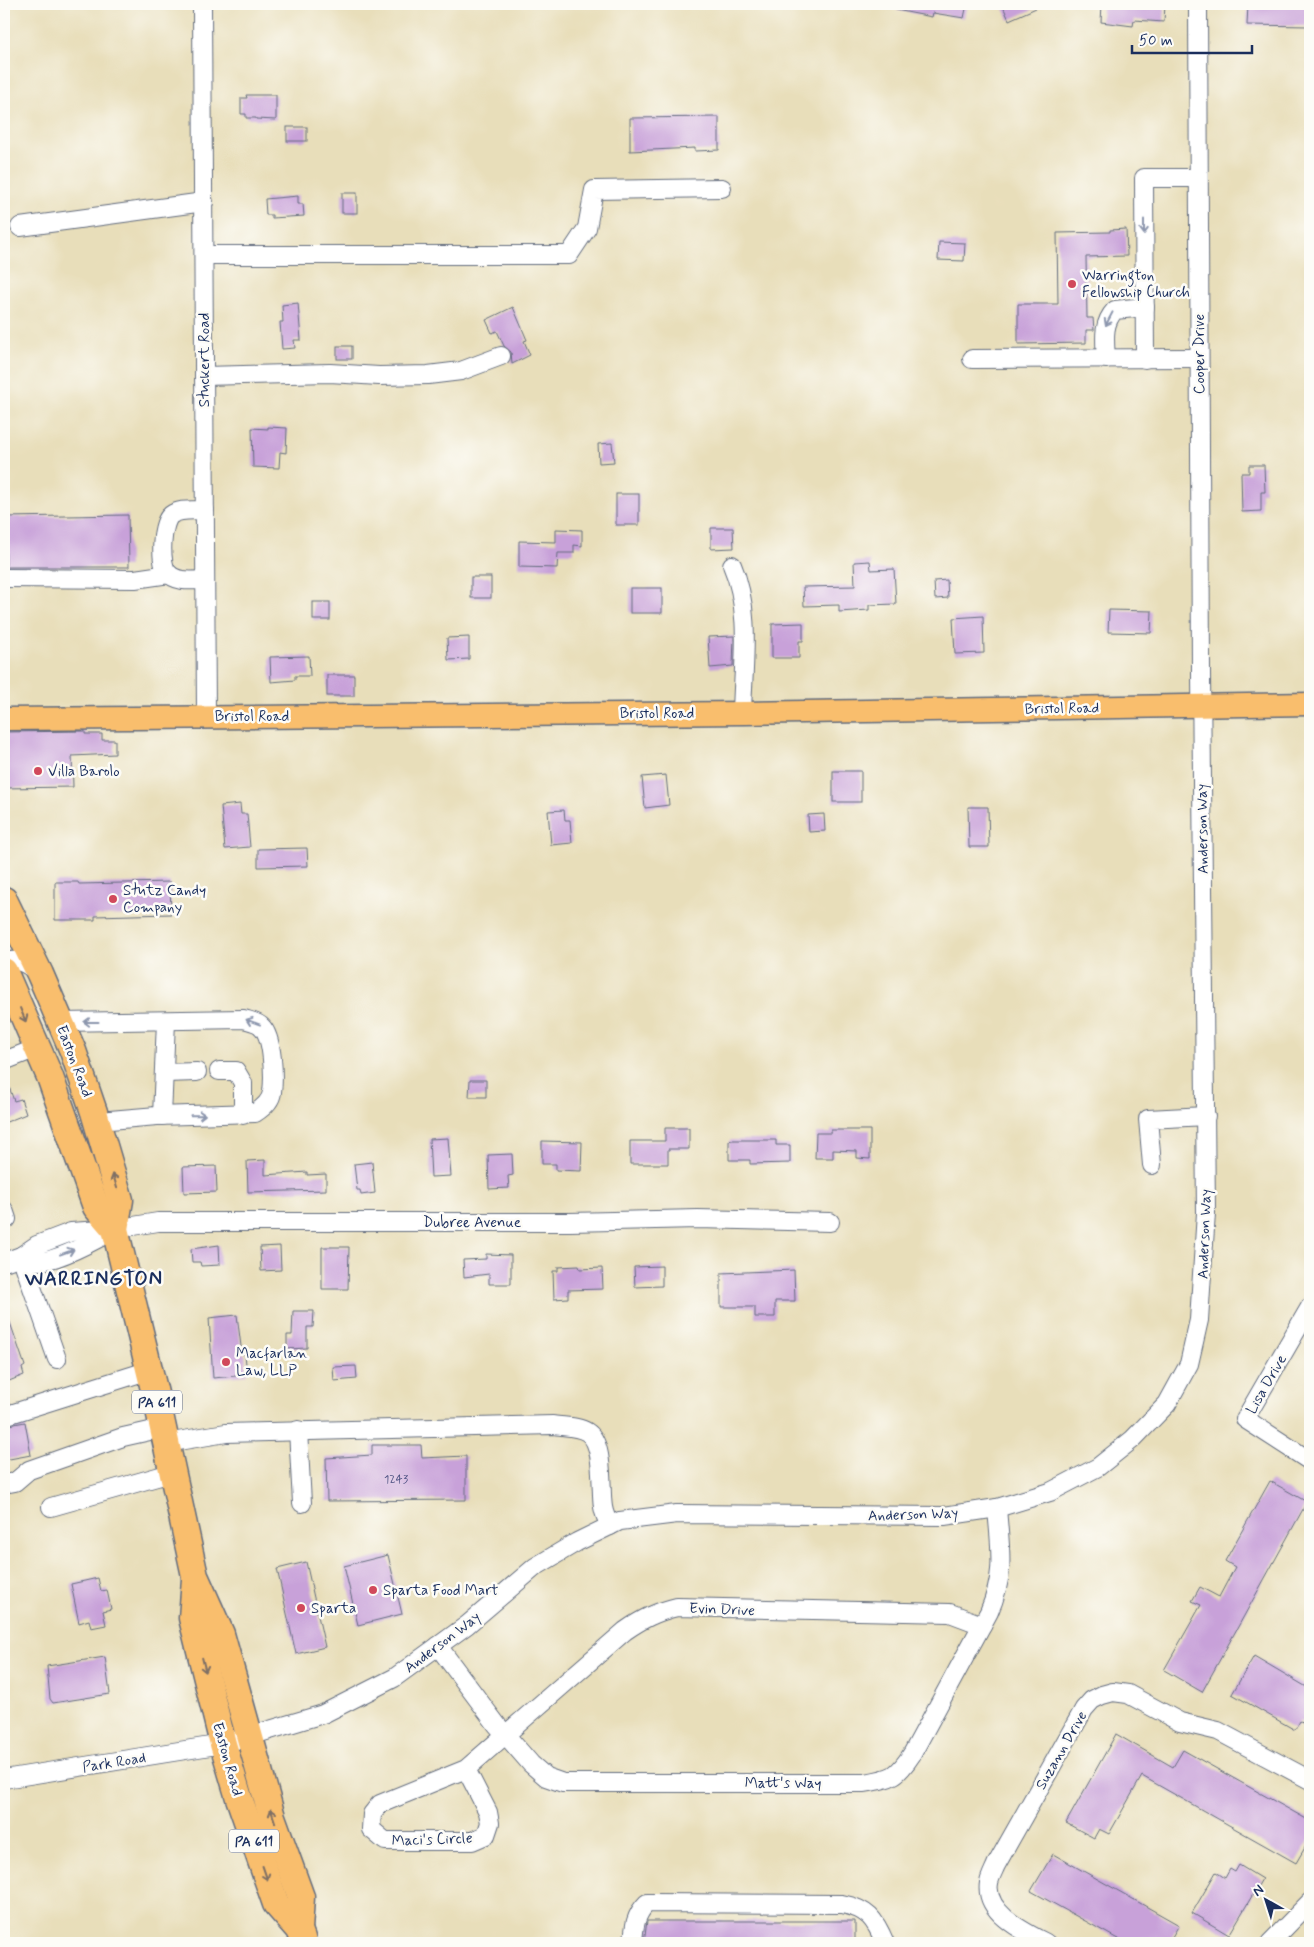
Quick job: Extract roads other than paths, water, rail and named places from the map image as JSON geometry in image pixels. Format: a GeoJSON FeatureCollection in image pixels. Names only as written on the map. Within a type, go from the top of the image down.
{"type":"FeatureCollection","features":[{"type":"Feature","properties":{"kind":"highway","name":"Easton Road"},"geometry":{"type":"LineString","coordinates":[[4,900],[40,974],[98,1122],[120,1200],[115,1229],[150,1370],[195,1576],[222,1634],[272,1817],[301,1897],[302,1936]]}},
{"type":"Feature","properties":{"kind":"highway","name":"Easton Road"},"geometry":{"type":"LineString","coordinates":[[4,971],[37,1048],[96,1207],[115,1229]]}},
{"type":"Feature","properties":{"kind":"highway","name":"Easton Road"},"geometry":{"type":"LineString","coordinates":[[195,1576],[192,1618],[223,1744],[239,1798],[276,1904],[302,1936]]}},
{"type":"Feature","properties":{"kind":"main road","name":"Bristol Road"},"geometry":{"type":"LineString","coordinates":[[4,719],[742,713],[1310,704]]}},
{"type":"Feature","properties":{"kind":"street","name":"Stuckert Road"},"geometry":{"type":"LineString","coordinates":[[202,4],[206,716]]}},
{"type":"Feature","properties":{"kind":"street","name":"Cooper Drive"},"geometry":{"type":"LineString","coordinates":[[1198,4],[1201,705]]}},
{"type":"Feature","properties":{"kind":"street"},"geometry":{"type":"LineString","coordinates":[[1145,359],[1144,178],[1198,178]]}},
{"type":"Feature","properties":{"kind":"street"},"geometry":{"type":"LineString","coordinates":[[204,255],[570,255],[587,228],[594,190],[722,188]]}},
{"type":"Feature","properties":{"kind":"street"},"geometry":{"type":"LineString","coordinates":[[20,227],[204,202]]}},
{"type":"Feature","properties":{"kind":"street"},"geometry":{"type":"LineString","coordinates":[[1106,359],[1105,326],[1114,310],[1145,307]]}},
{"type":"Feature","properties":{"kind":"street"},"geometry":{"type":"LineString","coordinates":[[204,376],[321,373],[379,376],[428,375],[461,371],[501,356]]}},
{"type":"Feature","properties":{"kind":"street"},"geometry":{"type":"LineString","coordinates":[[972,359],[1199,358]]}},
{"type":"Feature","properties":{"kind":"street"},"geometry":{"type":"LineString","coordinates":[[205,510],[182,510],[172,514],[165,522],[162,563],[169,574],[181,580],[205,580]]}},
{"type":"Feature","properties":{"kind":"street"},"geometry":{"type":"LineString","coordinates":[[732,565],[741,586],[744,634],[742,713]]}},
{"type":"Feature","properties":{"kind":"street"},"geometry":{"type":"LineString","coordinates":[[4,578],[136,580],[169,574]]}},
{"type":"Feature","properties":{"kind":"street","name":"Anderson Way"},"geometry":{"type":"LineString","coordinates":[[223,1744],[324,1714],[394,1678],[438,1646],[535,1567],[620,1521],[677,1514],[944,1516],[997,1508],[1050,1492],[1098,1467],[1133,1439],[1167,1404],[1189,1364],[1200,1320],[1206,1212],[1201,705]]}},
{"type":"Feature","properties":{"kind":"street"},"geometry":{"type":"LineString","coordinates":[[4,962],[15,959],[28,964],[40,974]]}},
{"type":"Feature","properties":{"kind":"street"},"geometry":{"type":"LineString","coordinates":[[60,1022],[244,1019],[261,1025],[264,1029],[271,1048],[272,1093],[262,1109],[243,1115],[162,1116],[98,1122]]}},
{"type":"Feature","properties":{"kind":"street"},"geometry":{"type":"LineString","coordinates":[[162,1116],[166,1021]]}},
{"type":"Feature","properties":{"kind":"street"},"geometry":{"type":"LineString","coordinates":[[4,1060],[37,1048]]}},
{"type":"Feature","properties":{"kind":"street"},"geometry":{"type":"LineString","coordinates":[[219,1071],[236,1071],[243,1083],[243,1115]]}},
{"type":"Feature","properties":{"kind":"street"},"geometry":{"type":"LineString","coordinates":[[164,1072],[197,1072]]}},
{"type":"Feature","properties":{"kind":"street"},"geometry":{"type":"LineString","coordinates":[[1152,1165],[1148,1119],[1206,1116]]}},
{"type":"Feature","properties":{"kind":"street"},"geometry":{"type":"LineString","coordinates":[[4,1210],[7,1219],[4,1220]]}},
{"type":"Feature","properties":{"kind":"street","name":"Dubree Avenue"},"geometry":{"type":"LineString","coordinates":[[21,1256],[35,1261],[43,1261],[79,1248],[115,1229],[158,1222],[560,1222],[698,1219],[830,1222]]}},
{"type":"Feature","properties":{"kind":"street"},"geometry":{"type":"LineString","coordinates":[[4,1262],[21,1256],[57,1358]]}},
{"type":"Feature","properties":{"kind":"street","name":"Lisa Drive"},"geometry":{"type":"LineString","coordinates":[[1310,1307],[1245,1419],[1310,1461]]}},
{"type":"Feature","properties":{"kind":"street"},"geometry":{"type":"LineString","coordinates":[[4,1416],[150,1370]]}},
{"type":"Feature","properties":{"kind":"street"},"geometry":{"type":"LineString","coordinates":[[4,1484],[15,1482],[29,1470],[123,1437],[298,1430],[553,1425],[587,1432],[594,1439],[598,1451],[603,1509],[610,1526]]}},
{"type":"Feature","properties":{"kind":"street"},"geometry":{"type":"LineString","coordinates":[[298,1430],[302,1503]]}},
{"type":"Feature","properties":{"kind":"street"},"geometry":{"type":"LineString","coordinates":[[51,1507],[171,1473]]}},
{"type":"Feature","properties":{"kind":"street","name":"Matt's Way"},"geometry":{"type":"LineString","coordinates":[[438,1646],[505,1735],[546,1777],[563,1783],[865,1783],[887,1779],[901,1772],[912,1754],[982,1625],[999,1589],[1002,1563],[997,1508]]}},
{"type":"Feature","properties":{"kind":"street","name":"Evin Drive"},"geometry":{"type":"LineString","coordinates":[[505,1735],[625,1631],[640,1620],[658,1611],[677,1608],[950,1613],[982,1625]]}},
{"type":"Feature","properties":{"kind":"street","name":"Suzann Drive"},"geometry":{"type":"LineString","coordinates":[[1046,1943],[1009,1921],[998,1912],[991,1897],[989,1884],[996,1865],[1084,1709],[1092,1700],[1114,1692],[1128,1694],[1180,1722],[1218,1731],[1235,1739],[1310,1780]]}},
{"type":"Feature","properties":{"kind":"street","name":"Maci's Circle"},"geometry":{"type":"LineString","coordinates":[[466,1769],[488,1812],[490,1823],[486,1835],[472,1841],[391,1842],[378,1837],[371,1828],[372,1814],[380,1804],[466,1769],[505,1735]]}},
{"type":"Feature","properties":{"kind":"street","name":"Park Road"},"geometry":{"type":"LineString","coordinates":[[4,1779],[223,1744]]}},
{"type":"Feature","properties":{"kind":"street"},"geometry":{"type":"LineString","coordinates":[[1270,1943],[1310,1902]]}},
{"type":"Feature","properties":{"kind":"street"},"geometry":{"type":"LineString","coordinates":[[633,1943],[634,1923],[639,1911],[647,1903],[676,1903],[842,1904],[861,1908],[879,1928],[885,1943]]}},
{"type":"Feature","properties":{"kind":"place","name":"Warrington Fellowship Church"},"geometry":{"type":"Point","coordinates":[1072,284]}},
{"type":"Feature","properties":{"kind":"place","name":"Villa Barolo"},"geometry":{"type":"Point","coordinates":[38,771]}},
{"type":"Feature","properties":{"kind":"place","name":"Stutz Candy Company"},"geometry":{"type":"Point","coordinates":[113,899]}},
{"type":"Feature","properties":{"kind":"place","name":"Macfarlan Law, LLP"},"geometry":{"type":"Point","coordinates":[226,1362]}},
{"type":"Feature","properties":{"kind":"place","name":"Sparta Food Mart"},"geometry":{"type":"Point","coordinates":[373,1590]}},
{"type":"Feature","properties":{"kind":"place","name":"Sparta"},"geometry":{"type":"Point","coordinates":[301,1608]}},
{"type":"Feature","properties":{"kind":"district","name":"WARRINGTON"},"geometry":{"type":"Point","coordinates":[94,1278]}}]}
